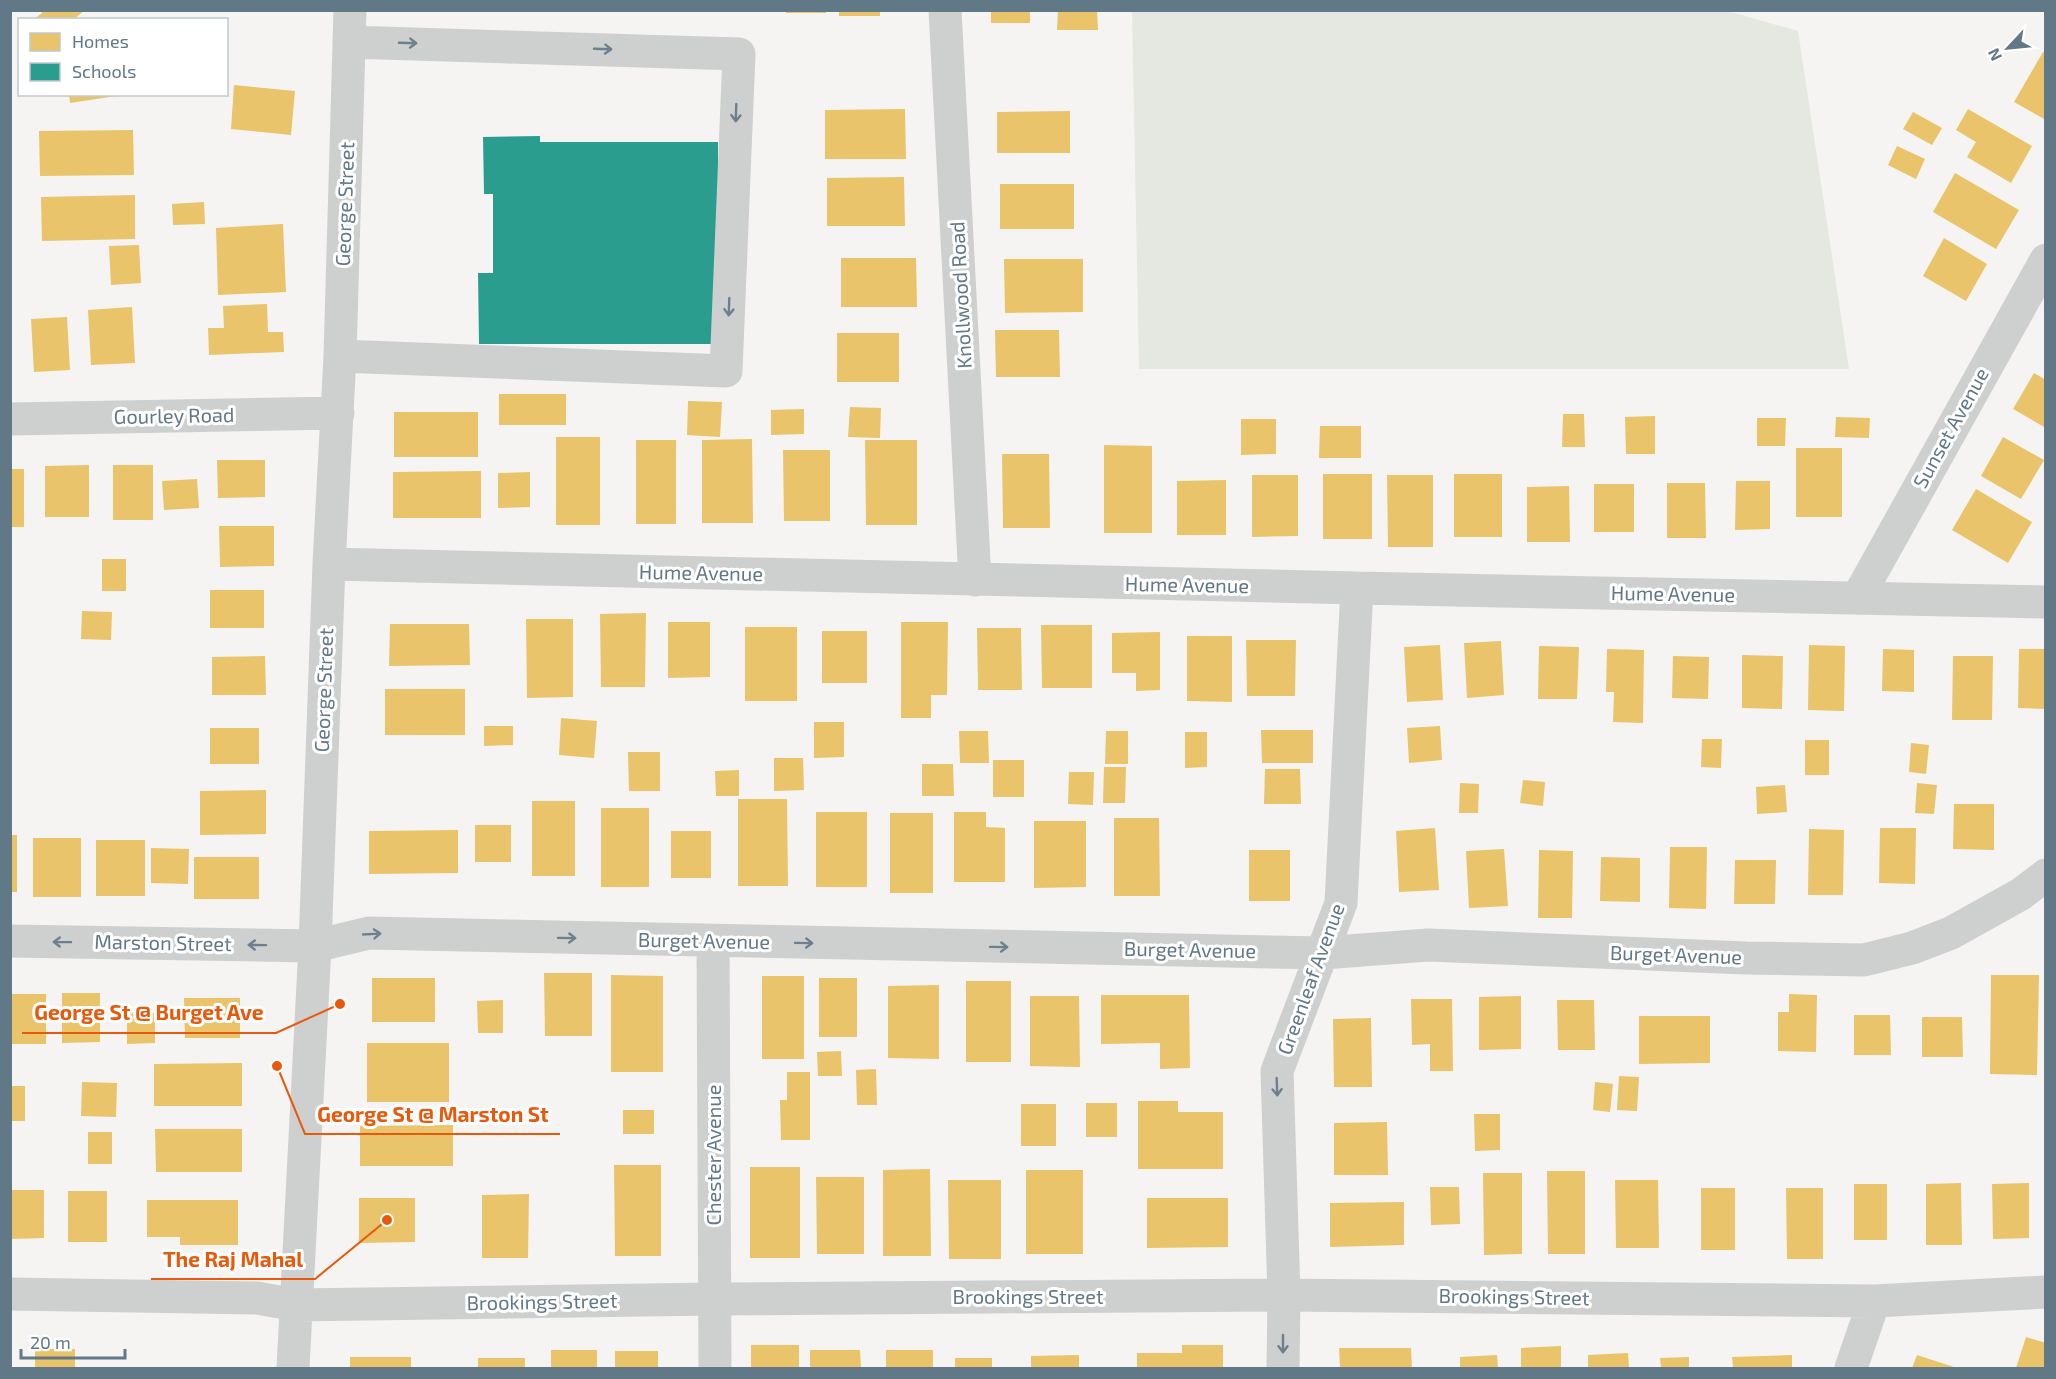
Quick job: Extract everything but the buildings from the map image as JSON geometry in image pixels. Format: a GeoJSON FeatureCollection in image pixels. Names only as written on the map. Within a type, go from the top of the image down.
{"type":"FeatureCollection","features":[{"type":"Feature","properties":{"kind":"street","name":"George Street"},"geometry":{"type":"LineString","coordinates":[[293,1368],[315,946],[329,564],[338,413],[350,10]]}},
{"type":"Feature","properties":{"kind":"street","name":"Knollwood Road"},"geometry":{"type":"LineString","coordinates":[[945,10],[975,580]]}},
{"type":"Feature","properties":{"kind":"street"},"geometry":{"type":"LineString","coordinates":[[340,357],[726,371],[739,54],[349,42]]}},
{"type":"Feature","properties":{"kind":"street","name":"Sunset Avenue"},"geometry":{"type":"LineString","coordinates":[[1858,597],[2046,260]]}},
{"type":"Feature","properties":{"kind":"street","name":"Gourley Road"},"geometry":{"type":"LineString","coordinates":[[10,419],[338,413]]}},
{"type":"Feature","properties":{"kind":"street","name":"Hume Avenue"},"geometry":{"type":"LineString","coordinates":[[329,564],[2046,602]]}},
{"type":"Feature","properties":{"kind":"street","name":"Greenleaf Avenue"},"geometry":{"type":"LineString","coordinates":[[1283,1368],[1284,1295],[1277,1071],[1341,903],[1357,588]]}},
{"type":"Feature","properties":{"kind":"street","name":"Burget Avenue"},"geometry":{"type":"LineString","coordinates":[[315,946],[369,933],[1323,953],[1428,945],[1723,957],[1864,960],[1912,948],[1951,933],[2021,894],[2046,875]]}},
{"type":"Feature","properties":{"kind":"street","name":"Marston Street"},"geometry":{"type":"LineString","coordinates":[[10,941],[315,946]]}},
{"type":"Feature","properties":{"kind":"street","name":"Chester Avenue"},"geometry":{"type":"LineString","coordinates":[[713,941],[715,1368]]}},
{"type":"Feature","properties":{"kind":"street","name":"Brookings Street"},"geometry":{"type":"LineString","coordinates":[[10,1294],[257,1298],[296,1305],[1284,1295],[1874,1301],[2046,1292]]}},
{"type":"Feature","properties":{"kind":"street"},"geometry":{"type":"LineString","coordinates":[[1851,1368],[1874,1301]]}},
{"type":"Feature","properties":{"kind":"shaded area"},"geometry":{"type":"Polygon","coordinates":[[[1724,10],[1798,31],[1849,369],[1139,369],[1132,11],[1724,10]]]}},
{"type":"Feature","properties":{"kind":"place","name":"George St @ Burget Ave"},"geometry":{"type":"Point","coordinates":[340,1004]}},
{"type":"Feature","properties":{"kind":"place","name":"George St @ Marston St"},"geometry":{"type":"Point","coordinates":[277,1066]}},
{"type":"Feature","properties":{"kind":"place","name":"The Raj Mahal"},"geometry":{"type":"Point","coordinates":[387,1220]}}]}
